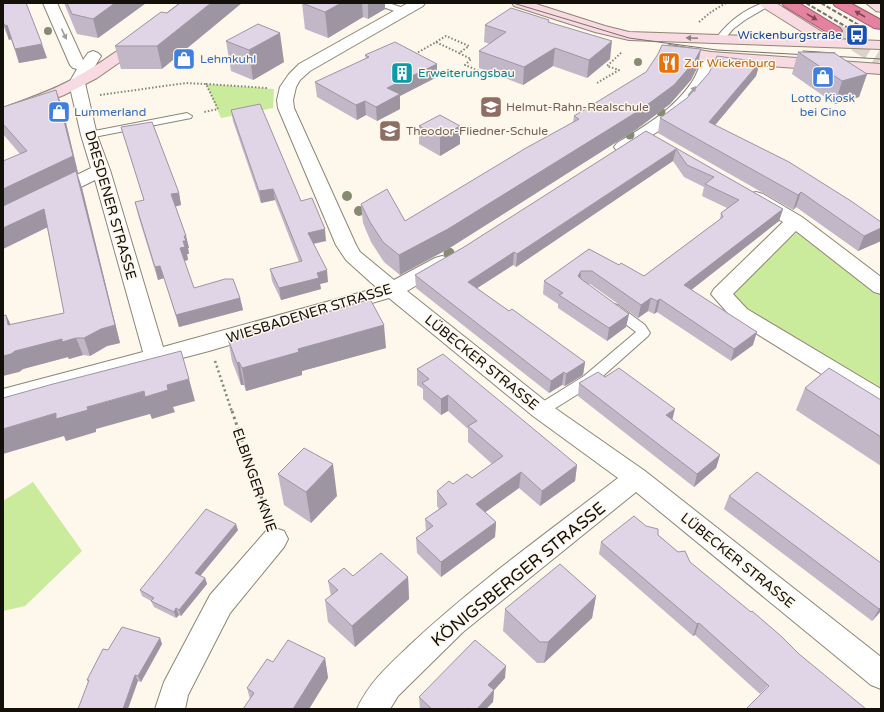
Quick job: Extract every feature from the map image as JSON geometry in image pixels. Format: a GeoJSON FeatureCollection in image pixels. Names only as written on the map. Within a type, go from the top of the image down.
{"type":"FeatureCollection","features":[{"type":"Feature","properties":{"kind":"highway"},"geometry":{"type":"LineString","coordinates":[[840,3],[879,25]]}},
{"type":"Feature","properties":{"kind":"main road"},"geometry":{"type":"LineString","coordinates":[[3,114],[46,98],[75,79],[125,52],[190,3]]}},
{"type":"Feature","properties":{"kind":"main road"},"geometry":{"type":"LineString","coordinates":[[519,3],[670,50],[711,57],[874,68]]}},
{"type":"Feature","properties":{"kind":"main road"},"geometry":{"type":"LineString","coordinates":[[873,3],[881,8]]}},
{"type":"Feature","properties":{"kind":"main road"},"geometry":{"type":"LineString","coordinates":[[758,40],[775,27],[776,5],[832,37],[874,68]]}},
{"type":"Feature","properties":{"kind":"main road"},"geometry":{"type":"LineString","coordinates":[[629,36],[758,40],[832,37],[881,45]]}},
{"type":"Feature","properties":{"kind":"main road"},"geometry":{"type":"LineString","coordinates":[[881,45],[869,59],[881,77]]}},
{"type":"Feature","properties":{"kind":"main road"},"geometry":{"type":"LineString","coordinates":[[3,100],[44,82]]}},
{"type":"Feature","properties":{"kind":"street","name":"DRESDENER STRASSE"},"geometry":{"type":"LineString","coordinates":[[50,3],[75,79],[89,135],[101,170],[155,356]]}},
{"type":"Feature","properties":{"kind":"street"},"geometry":{"type":"LineString","coordinates":[[286,89],[300,71],[311,63],[411,7]]}},
{"type":"Feature","properties":{"kind":"street"},"geometry":{"type":"LineString","coordinates":[[75,79],[99,52]]}},
{"type":"Feature","properties":{"kind":"street"},"geometry":{"type":"LineString","coordinates":[[611,155],[651,138],[699,83],[711,57]]}},
{"type":"Feature","properties":{"kind":"street","name":"LÜBECKER STRASSE"},"geometry":{"type":"LineString","coordinates":[[286,89],[284,96],[286,108],[346,245],[353,256],[392,290],[541,410],[636,478],[881,675]]}},
{"type":"Feature","properties":{"kind":"street"},"geometry":{"type":"LineString","coordinates":[[3,218],[101,170]]}},
{"type":"Feature","properties":{"kind":"street"},"geometry":{"type":"LineString","coordinates":[[740,189],[795,221],[881,287]]}},
{"type":"Feature","properties":{"kind":"street"},"geometry":{"type":"LineString","coordinates":[[795,221],[721,294],[740,314],[881,400]]}},
{"type":"Feature","properties":{"kind":"street","name":"WIESBADENER STRASSE"},"geometry":{"type":"LineString","coordinates":[[3,397],[209,343],[392,290],[456,254]]}},
{"type":"Feature","properties":{"kind":"street","name":"KÖNIGSBERGER STRASSE"},"geometry":{"type":"LineString","coordinates":[[372,709],[388,686],[452,623],[636,478]]}},
{"type":"Feature","properties":{"kind":"street","name":"ELBINGER KNIE"},"geometry":{"type":"LineString","coordinates":[[170,709],[174,692],[220,604],[275,538]]}},
{"type":"Feature","properties":{"kind":"lane"},"geometry":{"type":"LineString","coordinates":[[380,3],[411,7]]}},
{"type":"Feature","properties":{"kind":"lane"},"geometry":{"type":"LineString","coordinates":[[720,38],[728,28],[754,9],[776,5]]}},
{"type":"Feature","properties":{"kind":"lane"},"geometry":{"type":"LineString","coordinates":[[89,135],[187,116]]}},
{"type":"Feature","properties":{"kind":"lane"},"geometry":{"type":"LineString","coordinates":[[541,410],[589,380],[643,334],[640,328],[604,302]]}},
{"type":"Feature","properties":{"kind":"path"},"geometry":{"type":"LineString","coordinates":[[415,54],[446,36],[469,46],[459,53]]}},
{"type":"Feature","properties":{"kind":"path"},"geometry":{"type":"LineString","coordinates":[[436,42],[471,59],[465,65],[493,77]]}},
{"type":"Feature","properties":{"kind":"path"},"geometry":{"type":"LineString","coordinates":[[597,83],[619,70],[607,66],[623,51]]}},
{"type":"Feature","properties":{"kind":"path"},"geometry":{"type":"LineString","coordinates":[[75,79],[186,83],[286,89]]}},
{"type":"Feature","properties":{"kind":"path"},"geometry":{"type":"LineString","coordinates":[[187,116],[218,109],[206,84]]}},
{"type":"Feature","properties":{"kind":"path","name":"ELBINGER KNIE"},"geometry":{"type":"LineString","coordinates":[[209,343],[275,538]]}},
{"type":"Feature","properties":{"kind":"green space"},"geometry":{"type":"Polygon","coordinates":[[[206,84],[274,89],[273,108],[221,118],[206,84]]]}},
{"type":"Feature","properties":{"kind":"green space"},"geometry":{"type":"Polygon","coordinates":[[[797,232],[881,294],[881,393],[746,313],[732,292],[797,232]]]}},
{"type":"Feature","properties":{"kind":"green space"},"geometry":{"type":"Polygon","coordinates":[[[33,482],[82,551],[25,606],[3,611],[3,501],[33,482]]]}},
{"type":"Feature","properties":{"kind":"building"},"geometry":{"type":"Polygon","coordinates":[[[3,3],[26,3],[42,44],[15,49],[7,25],[5,26],[3,22],[3,3]]]}},
{"type":"Feature","properties":{"kind":"building"},"geometry":{"type":"Polygon","coordinates":[[[67,3],[115,3],[93,19],[72,14],[67,3]]]}},
{"type":"Feature","properties":{"kind":"building"},"geometry":{"type":"Polygon","coordinates":[[[180,3],[211,3],[157,46],[115,46],[161,12],[167,13],[180,3]]]}},
{"type":"Feature","properties":{"kind":"building"},"geometry":{"type":"Polygon","coordinates":[[[302,3],[341,3],[325,12],[302,3]]]}},
{"type":"Feature","properties":{"kind":"building"},"geometry":{"type":"Polygon","coordinates":[[[511,8],[549,20],[548,22],[612,41],[589,60],[555,48],[524,67],[479,51],[506,32],[485,25],[511,8]]]}},
{"type":"Feature","properties":{"kind":"building"},"geometry":{"type":"Polygon","coordinates":[[[258,24],[280,33],[249,50],[226,41],[258,24]]]}},
{"type":"Feature","properties":{"kind":"building"},"geometry":{"type":"Polygon","coordinates":[[[395,42],[437,64],[387,88],[400,94],[376,107],[365,101],[356,105],[315,82],[369,57],[365,55],[395,42]]]}},
{"type":"Feature","properties":{"kind":"building"},"geometry":{"type":"Polygon","coordinates":[[[662,45],[701,49],[694,62],[674,85],[640,110],[448,229],[399,255],[383,242],[370,222],[361,204],[387,189],[405,221],[526,148],[579,119],[574,116],[646,72],[662,45]]]}},
{"type":"Feature","properties":{"kind":"building"},"geometry":{"type":"Polygon","coordinates":[[[798,52],[834,53],[867,74],[842,81],[798,52]]]}},
{"type":"Feature","properties":{"kind":"building"},"geometry":{"type":"Polygon","coordinates":[[[717,56],[760,62],[709,122],[789,162],[851,201],[881,222],[881,228],[864,236],[801,192],[798,195],[660,118],[687,98],[709,73],[717,56]]]}},
{"type":"Feature","properties":{"kind":"building"},"geometry":{"type":"Polygon","coordinates":[[[56,90],[73,156],[3,189],[3,161],[27,151],[3,124],[3,107],[56,90]]]}},
{"type":"Feature","properties":{"kind":"building"},"geometry":{"type":"Polygon","coordinates":[[[260,104],[301,201],[312,198],[325,229],[308,233],[327,270],[317,273],[319,278],[279,288],[270,269],[302,261],[273,189],[259,191],[231,110],[260,104]]]}},
{"type":"Feature","properties":{"kind":"building"},"geometry":{"type":"Polygon","coordinates":[[[440,115],[460,126],[440,137],[419,126],[440,115]]]}},
{"type":"Feature","properties":{"kind":"building"},"geometry":{"type":"Polygon","coordinates":[[[152,122],[179,193],[171,194],[186,236],[184,236],[186,241],[183,241],[185,247],[180,248],[194,288],[225,279],[233,279],[240,298],[176,315],[160,266],[155,267],[135,202],[144,200],[121,127],[152,122]]]}},
{"type":"Feature","properties":{"kind":"building"},"geometry":{"type":"Polygon","coordinates":[[[646,131],[783,209],[684,285],[757,332],[734,349],[660,299],[657,301],[651,298],[641,305],[592,271],[581,271],[578,276],[629,314],[609,328],[559,295],[563,293],[544,281],[589,249],[619,265],[621,263],[644,276],[723,217],[721,213],[739,200],[705,184],[714,177],[687,165],[676,149],[517,254],[514,252],[468,282],[509,311],[512,309],[585,362],[566,374],[564,372],[551,381],[415,275],[464,247],[646,131]]]}},
{"type":"Feature","properties":{"kind":"building"},"geometry":{"type":"Polygon","coordinates":[[[76,171],[115,325],[101,329],[84,338],[76,338],[62,342],[62,339],[15,351],[11,354],[3,356],[3,316],[6,315],[8,325],[64,313],[44,209],[3,228],[3,206],[76,171]]]}},
{"type":"Feature","properties":{"kind":"building"},"geometry":{"type":"Polygon","coordinates":[[[370,299],[384,325],[298,349],[299,352],[242,368],[239,362],[237,363],[228,339],[370,299]]]}},
{"type":"Feature","properties":{"kind":"building"},"geometry":{"type":"Polygon","coordinates":[[[181,351],[189,379],[167,385],[168,390],[145,397],[144,391],[87,407],[88,410],[56,419],[56,413],[3,429],[3,398],[181,351]]]}},
{"type":"Feature","properties":{"kind":"building"},"geometry":{"type":"Polygon","coordinates":[[[443,354],[577,465],[542,491],[521,472],[501,486],[476,504],[496,522],[441,562],[416,538],[433,526],[425,519],[447,504],[437,491],[449,481],[453,484],[467,474],[472,478],[503,456],[468,426],[477,421],[448,395],[441,399],[422,383],[429,379],[417,369],[443,354]]]}},
{"type":"Feature","properties":{"kind":"building"},"geometry":{"type":"Polygon","coordinates":[[[619,368],[675,409],[666,415],[720,455],[697,474],[579,383],[598,372],[605,377],[619,368]]]}},
{"type":"Feature","properties":{"kind":"building"},"geometry":{"type":"Polygon","coordinates":[[[829,368],[881,400],[881,437],[805,388],[829,368]]]}},
{"type":"Feature","properties":{"kind":"building"},"geometry":{"type":"Polygon","coordinates":[[[304,448],[333,464],[306,492],[278,474],[304,448]]]}},
{"type":"Feature","properties":{"kind":"building"},"geometry":{"type":"Polygon","coordinates":[[[757,472],[881,563],[881,607],[879,609],[729,496],[757,472]]]}},
{"type":"Feature","properties":{"kind":"building"},"geometry":{"type":"Polygon","coordinates":[[[206,509],[236,524],[195,573],[205,578],[179,610],[176,608],[174,612],[151,601],[154,598],[140,590],[206,509]]]}},
{"type":"Feature","properties":{"kind":"building"},"geometry":{"type":"Polygon","coordinates":[[[634,516],[646,526],[658,529],[658,535],[678,552],[685,551],[690,562],[751,612],[752,611],[799,654],[866,709],[746,709],[769,686],[699,623],[697,624],[601,542],[634,516]]]}},
{"type":"Feature","properties":{"kind":"building"},"geometry":{"type":"Polygon","coordinates":[[[381,553],[408,577],[352,626],[325,600],[338,590],[328,581],[344,568],[353,576],[381,553]]]}},
{"type":"Feature","properties":{"kind":"building"},"geometry":{"type":"Polygon","coordinates":[[[560,564],[596,596],[548,642],[540,642],[505,609],[560,564]]]}},
{"type":"Feature","properties":{"kind":"building"},"geometry":{"type":"Polygon","coordinates":[[[122,627],[160,638],[138,676],[135,675],[123,709],[78,709],[89,680],[87,680],[103,649],[108,650],[122,627]]]}},
{"type":"Feature","properties":{"kind":"building"},"geometry":{"type":"Polygon","coordinates":[[[288,640],[325,658],[293,709],[243,709],[254,693],[247,688],[267,659],[273,662],[288,640]]]}},
{"type":"Feature","properties":{"kind":"building"},"geometry":{"type":"Polygon","coordinates":[[[475,640],[506,666],[488,685],[494,690],[477,709],[432,709],[419,697],[475,640]]]}},
{"type":"Feature","properties":{"kind":"tunnel"},"geometry":{"type":"LineString","coordinates":[[835,31],[881,59]]}},
{"type":"Feature","properties":{"kind":"tram line"},"geometry":{"type":"LineString","coordinates":[[513,3],[629,38],[717,50],[809,55]]}},
{"type":"Feature","properties":{"kind":"tram line"},"geometry":{"type":"LineString","coordinates":[[803,51],[835,53]]}},
{"type":"Feature","properties":{"kind":"tram line"},"geometry":{"type":"LineString","coordinates":[[829,56],[881,59]]}},
{"type":"Feature","properties":{"kind":"railway"},"geometry":{"type":"LineString","coordinates":[[806,3],[850,29]]}},
{"type":"Feature","properties":{"kind":"railway"},"geometry":{"type":"LineString","coordinates":[[821,3],[864,28]]}},
{"type":"Feature","properties":{"kind":"place","name":"Wickenburgstraße"},"geometry":{"type":"Point","coordinates":[857,35]}},
{"type":"Feature","properties":{"kind":"place","name":"Lehmkuhl"},"geometry":{"type":"Point","coordinates":[184,59]}},
{"type":"Feature","properties":{"kind":"place","name":"Zur Wickenburg"},"geometry":{"type":"Point","coordinates":[669,63]}},
{"type":"Feature","properties":{"kind":"place","name":"Erweiterungsbau"},"geometry":{"type":"Point","coordinates":[402,73]}},
{"type":"Feature","properties":{"kind":"place","name":"Lotto Kiosk bei Cino"},"geometry":{"type":"Point","coordinates":[823,77]}},
{"type":"Feature","properties":{"kind":"place","name":"Helmut-Rahn-Realschule"},"geometry":{"type":"Point","coordinates":[491,107]}},
{"type":"Feature","properties":{"kind":"place","name":"Lummerland"},"geometry":{"type":"Point","coordinates":[59,112]}},
{"type":"Feature","properties":{"kind":"place","name":"Theodor-Fliedner-Schule"},"geometry":{"type":"Point","coordinates":[390,131]}}]}
